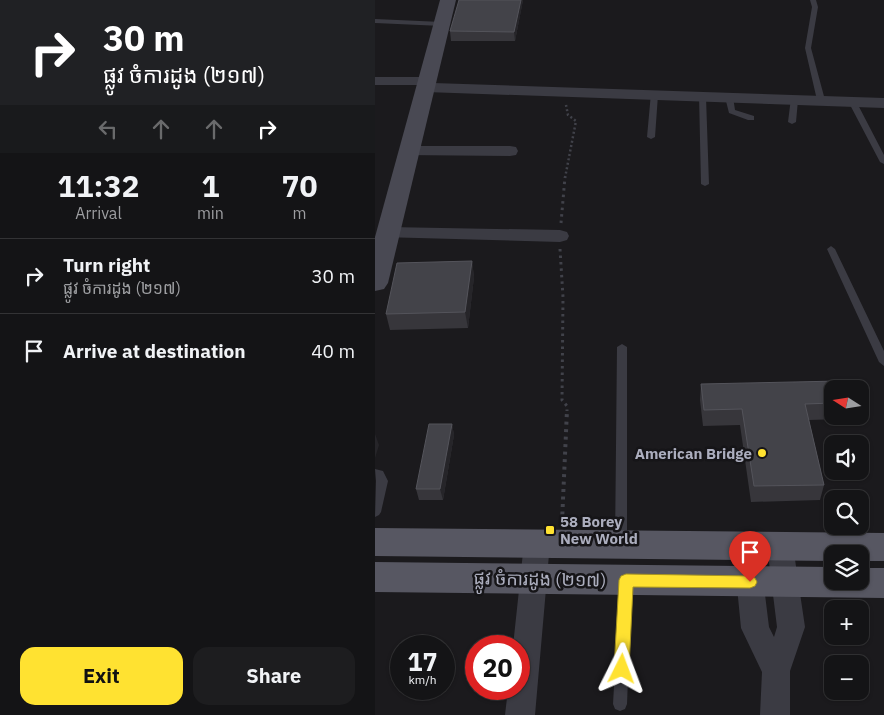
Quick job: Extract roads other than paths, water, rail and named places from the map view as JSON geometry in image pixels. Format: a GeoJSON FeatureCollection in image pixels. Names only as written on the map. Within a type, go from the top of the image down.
{"type":"FeatureCollection","features":[{"type":"Feature","properties":{"kind":"main road"},"geometry":{"type":"LineString","coordinates":[[375,542],[884,547]]}},
{"type":"Feature","properties":{"kind":"main road","name":"ផ្លូវ ចំការដូង (២១៧)"},"geometry":{"type":"LineString","coordinates":[[375,578],[884,583]]}},
{"type":"Feature","properties":{"kind":"street"},"geometry":{"type":"LineString","coordinates":[[375,283],[385,232],[409,152],[448,0]]}},
{"type":"Feature","properties":{"kind":"street"},"geometry":{"type":"LineString","coordinates":[[375,81],[568,92],[884,102]]}},
{"type":"Feature","properties":{"kind":"street"},"geometry":{"type":"LineString","coordinates":[[409,152],[509,151]]}},
{"type":"Feature","properties":{"kind":"street"},"geometry":{"type":"LineString","coordinates":[[385,232],[559,236]]}},
{"type":"Feature","properties":{"kind":"street"},"geometry":{"type":"LineString","coordinates":[[520,715],[533,579],[549,544]]}},
{"type":"Feature","properties":{"kind":"street"},"geometry":{"type":"LineString","coordinates":[[746,546],[755,628],[776,670]]}},
{"type":"Feature","properties":{"kind":"street"},"geometry":{"type":"LineString","coordinates":[[775,715],[776,670],[791,627],[787,582],[780,546]]}},
{"type":"Feature","properties":{"kind":"lane"},"geometry":{"type":"LineString","coordinates":[[813,0],[815,7],[808,48],[821,100]]}},
{"type":"Feature","properties":{"kind":"lane"},"geometry":{"type":"LineString","coordinates":[[375,21],[442,24]]}},
{"type":"Feature","properties":{"kind":"lane"},"geometry":{"type":"LineString","coordinates":[[651,138],[654,95]]}},
{"type":"Feature","properties":{"kind":"lane"},"geometry":{"type":"LineString","coordinates":[[702,97],[705,184]]}},
{"type":"Feature","properties":{"kind":"lane"},"geometry":{"type":"LineString","coordinates":[[729,97],[732,110],[751,118]]}},
{"type":"Feature","properties":{"kind":"lane"},"geometry":{"type":"LineString","coordinates":[[792,122],[793,100]]}},
{"type":"Feature","properties":{"kind":"lane"},"geometry":{"type":"LineString","coordinates":[[852,102],[884,162]]}},
{"type":"Feature","properties":{"kind":"lane"},"geometry":{"type":"LineString","coordinates":[[831,249],[884,362]]}},
{"type":"Feature","properties":{"kind":"lane"},"geometry":{"type":"LineString","coordinates":[[621,544],[622,347]]}},
{"type":"Feature","properties":{"kind":"lane"},"geometry":{"type":"LineString","coordinates":[[375,473],[379,474],[382,481],[375,512]]}},
{"type":"Feature","properties":{"kind":"lane"},"geometry":{"type":"LineString","coordinates":[[620,704],[626,580]]}},
{"type":"Feature","properties":{"kind":"place","name":"American Bridge"},"geometry":{"type":"Point","coordinates":[762,453]}},
{"type":"Feature","properties":{"kind":"place","name":"58 Borey New World"},"geometry":{"type":"Point","coordinates":[550,530]}}]}
